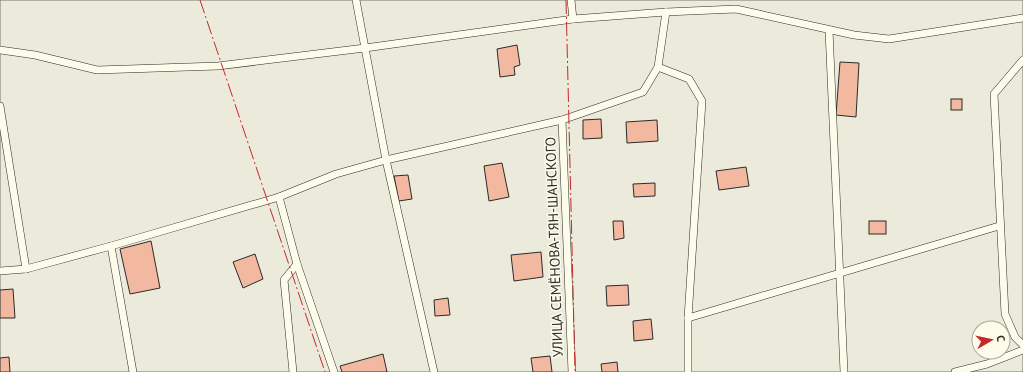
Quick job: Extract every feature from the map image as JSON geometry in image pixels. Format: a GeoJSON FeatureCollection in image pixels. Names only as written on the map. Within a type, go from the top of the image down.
{"type":"FeatureCollection","features":[{"type":"Feature","properties":{"kind":"lane"},"geometry":{"type":"LineString","coordinates":[[356,0],[386,160],[434,372]]}},
{"type":"Feature","properties":{"kind":"lane"},"geometry":{"type":"LineString","coordinates":[[571,0],[573,19]]}},
{"type":"Feature","properties":{"kind":"lane"},"geometry":{"type":"LineString","coordinates":[[0,50],[35,55],[97,70],[218,66],[365,48],[573,19],[666,12],[736,9],[854,35],[889,39],[1023,18]]}},
{"type":"Feature","properties":{"kind":"lane"},"geometry":{"type":"LineString","coordinates":[[0,272],[26,269],[111,246],[278,197],[336,174],[386,160],[562,120],[643,92],[658,67],[666,12]]}},
{"type":"Feature","properties":{"kind":"lane"},"geometry":{"type":"LineString","coordinates":[[829,30],[844,372]]}},
{"type":"Feature","properties":{"kind":"lane"},"geometry":{"type":"LineString","coordinates":[[1023,60],[994,94],[999,226],[1005,314],[1015,337],[1023,345]]}},
{"type":"Feature","properties":{"kind":"lane"},"geometry":{"type":"LineString","coordinates":[[658,67],[689,78],[702,101],[688,318],[688,372]]}},
{"type":"Feature","properties":{"kind":"lane"},"geometry":{"type":"LineString","coordinates":[[0,106],[26,269]]}},
{"type":"Feature","properties":{"kind":"lane","name":"УЛИЦА СЕМЁНОВА-ТЯН-ШАНСКОГО"},"geometry":{"type":"LineString","coordinates":[[562,120],[572,372]]}},
{"type":"Feature","properties":{"kind":"lane"},"geometry":{"type":"LineString","coordinates":[[278,197],[297,264],[334,372]]}},
{"type":"Feature","properties":{"kind":"lane"},"geometry":{"type":"LineString","coordinates":[[688,318],[999,226]]}},
{"type":"Feature","properties":{"kind":"lane"},"geometry":{"type":"LineString","coordinates":[[111,246],[133,372]]}},
{"type":"Feature","properties":{"kind":"lane"},"geometry":{"type":"LineString","coordinates":[[293,372],[284,280],[297,264]]}},
{"type":"Feature","properties":{"kind":"lane"},"geometry":{"type":"LineString","coordinates":[[955,372],[987,364],[1023,350]]}},
{"type":"Feature","properties":{"kind":"shaded area"},"geometry":{"type":"Polygon","coordinates":[[[0,0],[1023,0],[1023,372],[0,372],[0,0]]]}},
{"type":"Feature","properties":{"kind":"building"},"geometry":{"type":"Polygon","coordinates":[[[517,45],[520,65],[514,67],[515,75],[500,77],[497,49],[517,45]]]}},
{"type":"Feature","properties":{"kind":"building"},"geometry":{"type":"Polygon","coordinates":[[[840,62],[859,63],[856,117],[836,115],[840,62]]]}},
{"type":"Feature","properties":{"kind":"building"},"geometry":{"type":"Polygon","coordinates":[[[951,99],[962,99],[962,110],[951,110],[951,99]]]}},
{"type":"Feature","properties":{"kind":"building"},"geometry":{"type":"Polygon","coordinates":[[[601,119],[602,138],[583,139],[583,120],[601,119]]]}},
{"type":"Feature","properties":{"kind":"building"},"geometry":{"type":"Polygon","coordinates":[[[657,120],[658,141],[627,143],[626,122],[657,120]]]}},
{"type":"Feature","properties":{"kind":"building"},"geometry":{"type":"Polygon","coordinates":[[[502,163],[509,197],[489,201],[484,166],[502,163]]]}},
{"type":"Feature","properties":{"kind":"building"},"geometry":{"type":"Polygon","coordinates":[[[746,167],[749,186],[719,190],[716,171],[746,167]]]}},
{"type":"Feature","properties":{"kind":"building"},"geometry":{"type":"Polygon","coordinates":[[[408,175],[412,199],[399,201],[394,176],[408,175]]]}},
{"type":"Feature","properties":{"kind":"building"},"geometry":{"type":"Polygon","coordinates":[[[655,183],[655,196],[634,197],[633,184],[655,183]]]}},
{"type":"Feature","properties":{"kind":"building"},"geometry":{"type":"Polygon","coordinates":[[[613,221],[623,221],[624,238],[614,240],[613,221]]]}},
{"type":"Feature","properties":{"kind":"building"},"geometry":{"type":"Polygon","coordinates":[[[869,221],[886,221],[886,234],[869,234],[869,221]]]}},
{"type":"Feature","properties":{"kind":"building"},"geometry":{"type":"Polygon","coordinates":[[[151,241],[160,288],[130,294],[120,249],[151,241]]]}},
{"type":"Feature","properties":{"kind":"building"},"geometry":{"type":"Polygon","coordinates":[[[541,252],[543,277],[514,281],[511,255],[541,252]]]}},
{"type":"Feature","properties":{"kind":"building"},"geometry":{"type":"Polygon","coordinates":[[[255,254],[263,279],[243,288],[233,262],[255,254]]]}},
{"type":"Feature","properties":{"kind":"building"},"geometry":{"type":"Polygon","coordinates":[[[628,285],[629,305],[607,306],[606,286],[628,285]]]}},
{"type":"Feature","properties":{"kind":"building"},"geometry":{"type":"Polygon","coordinates":[[[13,289],[15,318],[0,318],[0,290],[13,289]]]}},
{"type":"Feature","properties":{"kind":"building"},"geometry":{"type":"Polygon","coordinates":[[[448,298],[450,315],[435,316],[434,300],[448,298]]]}},
{"type":"Feature","properties":{"kind":"building"},"geometry":{"type":"Polygon","coordinates":[[[651,319],[653,339],[634,341],[633,321],[651,319]]]}},
{"type":"Feature","properties":{"kind":"building"},"geometry":{"type":"Polygon","coordinates":[[[383,354],[387,372],[342,372],[340,366],[383,354]]]}},
{"type":"Feature","properties":{"kind":"building"},"geometry":{"type":"Polygon","coordinates":[[[550,356],[552,372],[533,372],[531,358],[550,356]]]}},
{"type":"Feature","properties":{"kind":"building"},"geometry":{"type":"Polygon","coordinates":[[[9,357],[10,372],[0,372],[0,358],[9,357]]]}},
{"type":"Feature","properties":{"kind":"building"},"geometry":{"type":"Polygon","coordinates":[[[617,362],[618,372],[602,372],[601,364],[617,362]]]}},
{"type":"Feature","properties":{"kind":"power"},"geometry":{"type":"LineString","coordinates":[[200,0],[325,372]]}},
{"type":"Feature","properties":{"kind":"power"},"geometry":{"type":"LineString","coordinates":[[566,0],[575,372]]}}]}
